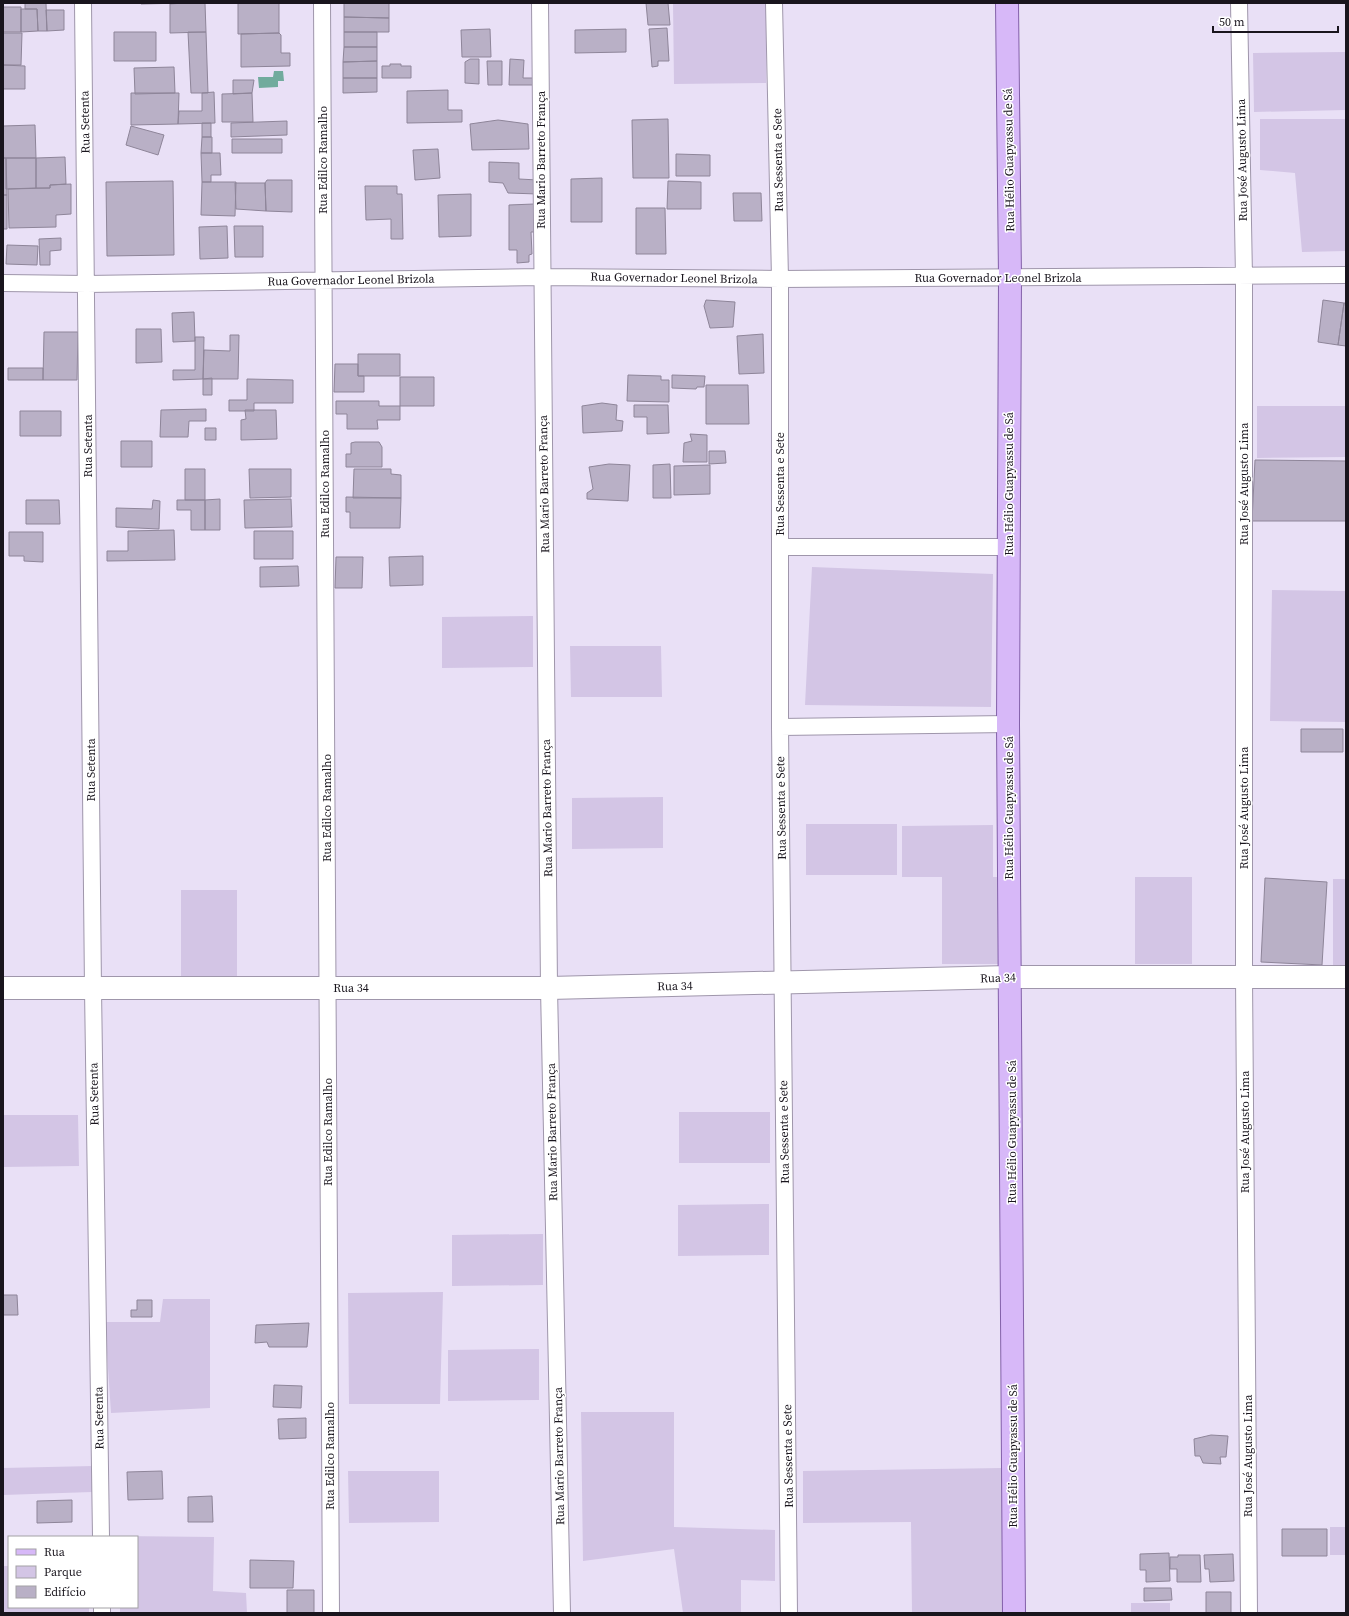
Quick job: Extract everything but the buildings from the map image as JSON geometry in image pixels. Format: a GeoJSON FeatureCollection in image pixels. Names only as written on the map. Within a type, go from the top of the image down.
{"type":"FeatureCollection","features":[{"type":"Feature","properties":{"kind":"main road","name":"Rua Hélio Guapyassu de Sá"},"geometry":{"type":"LineString","coordinates":[[1007,3],[1010,278],[1008,724],[1009,978],[1011,1059],[1014,1613]]}},
{"type":"Feature","properties":{"kind":"street","name":"Rua Setenta"},"geometry":{"type":"LineString","coordinates":[[83,3],[93,989],[101,1536]]}},
{"type":"Feature","properties":{"kind":"street","name":"Rua Edilco Ramalho"},"geometry":{"type":"LineString","coordinates":[[322,3],[331,1613]]}},
{"type":"Feature","properties":{"kind":"street","name":"Rua Mario Barreto França"},"geometry":{"type":"LineString","coordinates":[[540,3],[549,988],[562,1613]]}},
{"type":"Feature","properties":{"kind":"street","name":"Rua Sessenta e Sete"},"geometry":{"type":"LineString","coordinates":[[774,3],[780,279],[780,727],[790,1613]]}},
{"type":"Feature","properties":{"kind":"street","name":"Rua José Augusto Lima"},"geometry":{"type":"LineString","coordinates":[[1239,3],[1244,276],[1244,978],[1249,1613]]}},
{"type":"Feature","properties":{"kind":"street","name":"Rua Governador Leonel Brizola"},"geometry":{"type":"LineString","coordinates":[[3,284],[324,281],[542,276],[780,279],[1346,275]]}},
{"type":"Feature","properties":{"kind":"street"},"geometry":{"type":"LineString","coordinates":[[780,548],[1009,547]]}},
{"type":"Feature","properties":{"kind":"street"},"geometry":{"type":"LineString","coordinates":[[780,727],[1008,724]]}},
{"type":"Feature","properties":{"kind":"street","name":"Rua 34"},"geometry":{"type":"LineString","coordinates":[[3,988],[549,988],[1009,978],[1346,977]]}},
{"type":"Feature","properties":{"kind":"green space"},"geometry":{"type":"Polygon","coordinates":[[[673,3],[766,3],[766,83],[674,84],[673,3]]]}},
{"type":"Feature","properties":{"kind":"green space"},"geometry":{"type":"Polygon","coordinates":[[[1346,52],[1346,110],[1254,112],[1253,53],[1346,52]]]}},
{"type":"Feature","properties":{"kind":"green space"},"geometry":{"type":"Polygon","coordinates":[[[1260,119],[1346,119],[1346,251],[1302,252],[1295,173],[1260,170],[1260,119]]]}},
{"type":"Feature","properties":{"kind":"green space"},"geometry":{"type":"Polygon","coordinates":[[[1257,406],[1346,406],[1346,457],[1257,458],[1257,406]]]}},
{"type":"Feature","properties":{"kind":"green space"},"geometry":{"type":"Polygon","coordinates":[[[812,567],[993,574],[991,707],[805,705],[812,567]]]}},
{"type":"Feature","properties":{"kind":"green space"},"geometry":{"type":"Polygon","coordinates":[[[1272,590],[1346,591],[1346,722],[1270,721],[1272,590]]]}},
{"type":"Feature","properties":{"kind":"green space"},"geometry":{"type":"Polygon","coordinates":[[[533,616],[533,667],[442,668],[442,617],[533,616]]]}},
{"type":"Feature","properties":{"kind":"green space"},"geometry":{"type":"Polygon","coordinates":[[[570,646],[661,646],[662,697],[571,697],[570,646]]]}},
{"type":"Feature","properties":{"kind":"green space"},"geometry":{"type":"Polygon","coordinates":[[[663,797],[663,848],[572,849],[572,798],[663,797]]]}},
{"type":"Feature","properties":{"kind":"green space"},"geometry":{"type":"Polygon","coordinates":[[[806,824],[897,824],[897,875],[806,875],[806,824]]]}},
{"type":"Feature","properties":{"kind":"green space"},"geometry":{"type":"Polygon","coordinates":[[[993,825],[993,877],[999,877],[999,964],[942,964],[942,877],[902,877],[902,826],[993,825]]]}},
{"type":"Feature","properties":{"kind":"green space"},"geometry":{"type":"Polygon","coordinates":[[[1135,877],[1192,877],[1192,964],[1135,964],[1135,877]]]}},
{"type":"Feature","properties":{"kind":"green space"},"geometry":{"type":"Polygon","coordinates":[[[1333,879],[1346,879],[1346,966],[1333,966],[1333,879]]]}},
{"type":"Feature","properties":{"kind":"green space"},"geometry":{"type":"Polygon","coordinates":[[[181,890],[237,890],[237,977],[181,977],[181,890]]]}},
{"type":"Feature","properties":{"kind":"green space"},"geometry":{"type":"Polygon","coordinates":[[[679,1112],[770,1112],[770,1163],[679,1163],[679,1112]]]}},
{"type":"Feature","properties":{"kind":"green space"},"geometry":{"type":"Polygon","coordinates":[[[3,1115],[78,1115],[79,1166],[3,1167],[3,1115]]]}},
{"type":"Feature","properties":{"kind":"green space"},"geometry":{"type":"Polygon","coordinates":[[[769,1204],[769,1255],[678,1256],[678,1205],[769,1204]]]}},
{"type":"Feature","properties":{"kind":"green space"},"geometry":{"type":"Polygon","coordinates":[[[543,1234],[543,1285],[452,1286],[452,1235],[543,1234]]]}},
{"type":"Feature","properties":{"kind":"green space"},"geometry":{"type":"Polygon","coordinates":[[[443,1292],[440,1404],[349,1404],[348,1293],[443,1292]]]}},
{"type":"Feature","properties":{"kind":"green space"},"geometry":{"type":"Polygon","coordinates":[[[163,1299],[210,1299],[210,1408],[111,1413],[105,1322],[160,1322],[163,1299]]]}},
{"type":"Feature","properties":{"kind":"green space"},"geometry":{"type":"Polygon","coordinates":[[[539,1349],[539,1400],[448,1401],[448,1350],[539,1349]]]}},
{"type":"Feature","properties":{"kind":"green space"},"geometry":{"type":"Polygon","coordinates":[[[581,1412],[674,1412],[674,1527],[775,1530],[775,1581],[741,1580],[741,1613],[683,1613],[674,1549],[583,1561],[581,1412]]]}},
{"type":"Feature","properties":{"kind":"green space"},"geometry":{"type":"Polygon","coordinates":[[[93,1466],[92,1492],[3,1495],[3,1468],[93,1466]]]}},
{"type":"Feature","properties":{"kind":"green space"},"geometry":{"type":"Polygon","coordinates":[[[1002,1468],[1004,1613],[912,1613],[911,1522],[803,1523],[803,1471],[1002,1468]]]}},
{"type":"Feature","properties":{"kind":"green space"},"geometry":{"type":"Polygon","coordinates":[[[348,1471],[439,1471],[439,1522],[349,1523],[348,1471]]]}},
{"type":"Feature","properties":{"kind":"green space"},"geometry":{"type":"Polygon","coordinates":[[[1330,1527],[1346,1527],[1346,1555],[1330,1555],[1330,1527]]]}},
{"type":"Feature","properties":{"kind":"green space"},"geometry":{"type":"Polygon","coordinates":[[[138,1536],[214,1537],[213,1591],[246,1593],[247,1613],[120,1613],[120,1608],[138,1608],[138,1536]]]}},
{"type":"Feature","properties":{"kind":"green space"},"geometry":{"type":"Polygon","coordinates":[[[3,1566],[8,1566],[8,1608],[89,1608],[89,1613],[3,1613],[3,1566]]]}},
{"type":"Feature","properties":{"kind":"green space"},"geometry":{"type":"Polygon","coordinates":[[[1131,1603],[1170,1603],[1170,1613],[1131,1613],[1131,1603]]]}},
{"type":"Feature","properties":{"kind":"shaded area"},"geometry":{"type":"Polygon","coordinates":[[[274,71],[283,71],[284,81],[278,81],[278,87],[259,88],[258,77],[273,77],[274,71]]]}}]}
